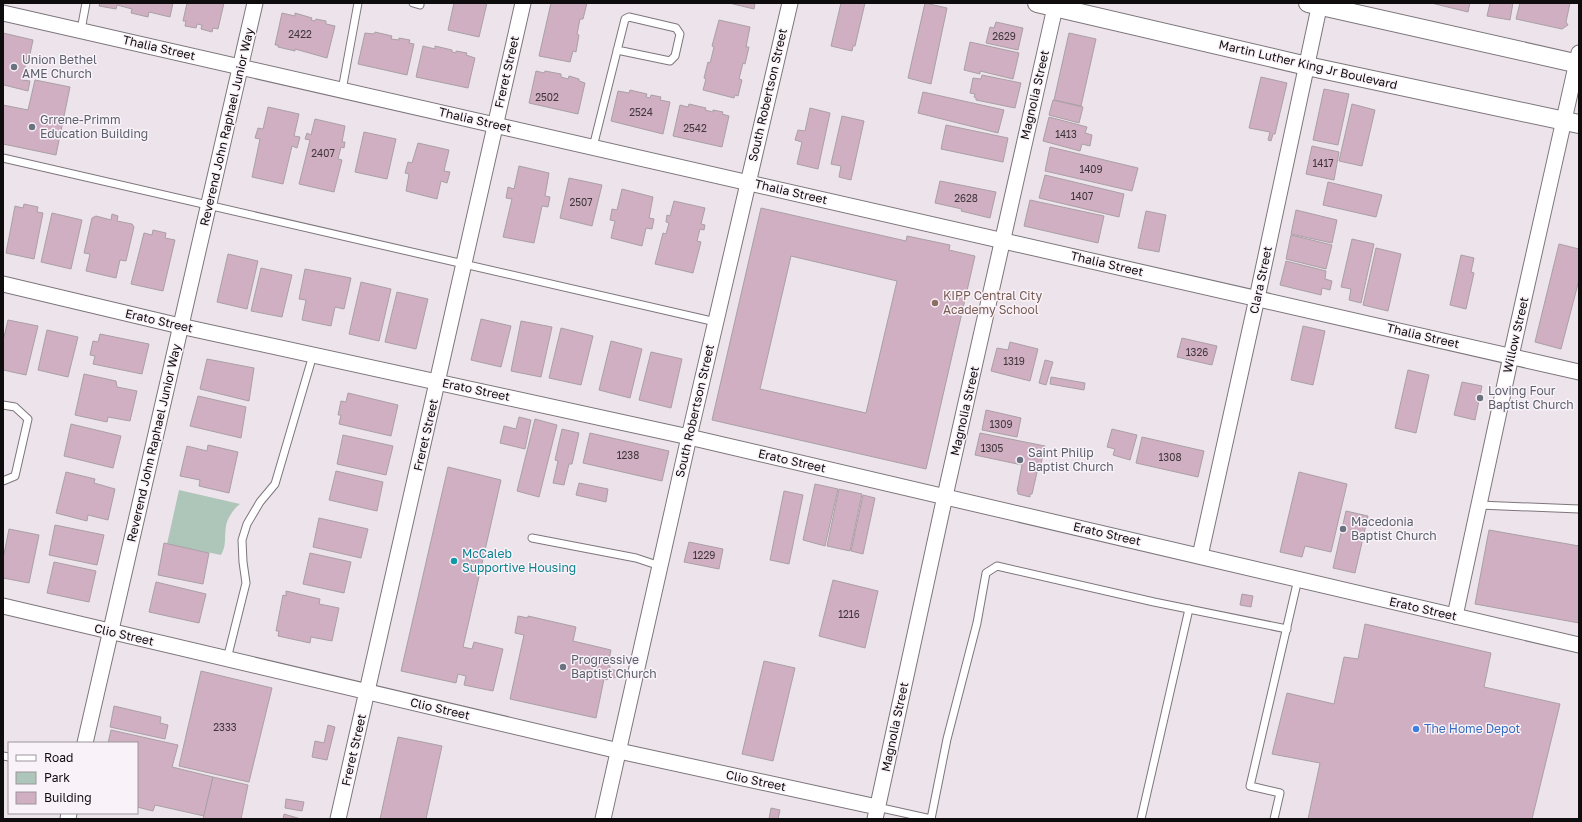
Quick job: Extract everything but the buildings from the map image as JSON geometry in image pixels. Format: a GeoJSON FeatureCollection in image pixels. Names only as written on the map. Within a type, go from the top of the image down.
{"type":"FeatureCollection","features":[{"type":"Feature","properties":{"kind":"street","name":"Reverend John Raphael Junior Way"},"geometry":{"type":"LineString","coordinates":[[85,742],[255,3]]}},
{"type":"Feature","properties":{"kind":"street","name":"Freret Street"},"geometry":{"type":"LineString","coordinates":[[338,819],[523,3]]}},
{"type":"Feature","properties":{"kind":"street","name":"South Robertson Street"},"geometry":{"type":"LineString","coordinates":[[603,819],[689,438],[790,3]]}},
{"type":"Feature","properties":{"kind":"street","name":"Martin Luther King Jr Boulevard"},"geometry":{"type":"LineString","coordinates":[[1037,3],[1056,5],[1307,66],[1571,123]]}},
{"type":"Feature","properties":{"kind":"street"},"geometry":{"type":"LineString","coordinates":[[1316,4],[1578,60]]}},
{"type":"Feature","properties":{"kind":"street","name":"Clara Street"},"geometry":{"type":"LineString","coordinates":[[1200,556],[1307,66],[1316,4]]}},
{"type":"Feature","properties":{"kind":"street","name":"Magnolia Street"},"geometry":{"type":"LineString","coordinates":[[876,813],[945,496],[1056,5]]}},
{"type":"Feature","properties":{"kind":"street","name":"Thalia Street"},"geometry":{"type":"LineString","coordinates":[[3,13],[1579,372]]}},
{"type":"Feature","properties":{"kind":"street","name":"Willow Street"},"geometry":{"type":"LineString","coordinates":[[1455,616],[1511,356],[1571,123],[1578,60]]}},
{"type":"Feature","properties":{"kind":"street","name":"Erato Street"},"geometry":{"type":"LineString","coordinates":[[3,284],[180,326],[438,382],[945,496],[1579,645]]}},
{"type":"Feature","properties":{"kind":"street","name":"Clio Street"},"geometry":{"type":"LineString","coordinates":[[3,606],[876,813]]}},
{"type":"Feature","properties":{"kind":"lane"},"geometry":{"type":"LineString","coordinates":[[81,30],[86,3]]}},
{"type":"Feature","properties":{"kind":"lane"},"geometry":{"type":"LineString","coordinates":[[342,90],[358,3]]}},
{"type":"Feature","properties":{"kind":"lane"},"geometry":{"type":"LineString","coordinates":[[413,3],[420,3]]}},
{"type":"Feature","properties":{"kind":"lane"},"geometry":{"type":"LineString","coordinates":[[593,147],[617,50],[625,19],[629,17],[676,28],[680,34],[675,56],[670,61],[617,50]]}},
{"type":"Feature","properties":{"kind":"lane"},"geometry":{"type":"LineString","coordinates":[[3,158],[716,322]]}},
{"type":"Feature","properties":{"kind":"lane"},"geometry":{"type":"LineString","coordinates":[[227,659],[246,583],[242,540],[247,524],[260,502],[275,484],[313,355]]}},
{"type":"Feature","properties":{"kind":"lane"},"geometry":{"type":"LineString","coordinates":[[3,405],[15,407],[28,419],[15,476],[3,481]]}},
{"type":"Feature","properties":{"kind":"lane"},"geometry":{"type":"LineString","coordinates":[[1479,505],[1579,510]]}},
{"type":"Feature","properties":{"kind":"lane"},"geometry":{"type":"LineString","coordinates":[[532,538],[636,558],[660,566]]}},
{"type":"Feature","properties":{"kind":"lane"},"geometry":{"type":"LineString","coordinates":[[876,813],[931,819],[946,738],[977,622],[986,573],[997,566],[1189,609],[1287,629]]}},
{"type":"Feature","properties":{"kind":"lane"},"geometry":{"type":"LineString","coordinates":[[1274,819],[1280,793],[1250,786],[1298,579]]}},
{"type":"Feature","properties":{"kind":"lane"},"geometry":{"type":"LineString","coordinates":[[1141,819],[1189,609]]}},
{"type":"Feature","properties":{"kind":"green space"},"geometry":{"type":"Polygon","coordinates":[[[179,490],[240,504],[233,511],[228,520],[225,530],[224,548],[221,555],[167,544],[179,490]]]}},
{"type":"Feature","properties":{"kind":"place","name":"Union Bethel AME Church"},"geometry":{"type":"Point","coordinates":[14,67]}},
{"type":"Feature","properties":{"kind":"place","name":"Grrene-Primm Education Building"},"geometry":{"type":"Point","coordinates":[32,127]}},
{"type":"Feature","properties":{"kind":"place","name":"KIPP Central City Academy School"},"geometry":{"type":"Point","coordinates":[935,303]}},
{"type":"Feature","properties":{"kind":"place","name":"Loving Four Baptist Church"},"geometry":{"type":"Point","coordinates":[1480,398]}},
{"type":"Feature","properties":{"kind":"place","name":"Saint Philip Baptist Church"},"geometry":{"type":"Point","coordinates":[1020,460]}},
{"type":"Feature","properties":{"kind":"place","name":"Macedonia Baptist Church"},"geometry":{"type":"Point","coordinates":[1343,529]}},
{"type":"Feature","properties":{"kind":"place","name":"McCaleb Supportive Housing"},"geometry":{"type":"Point","coordinates":[454,561]}},
{"type":"Feature","properties":{"kind":"place","name":"Progressive Baptist Church"},"geometry":{"type":"Point","coordinates":[563,667]}},
{"type":"Feature","properties":{"kind":"place","name":"The Home Depot"},"geometry":{"type":"Point","coordinates":[1416,729]}}]}
